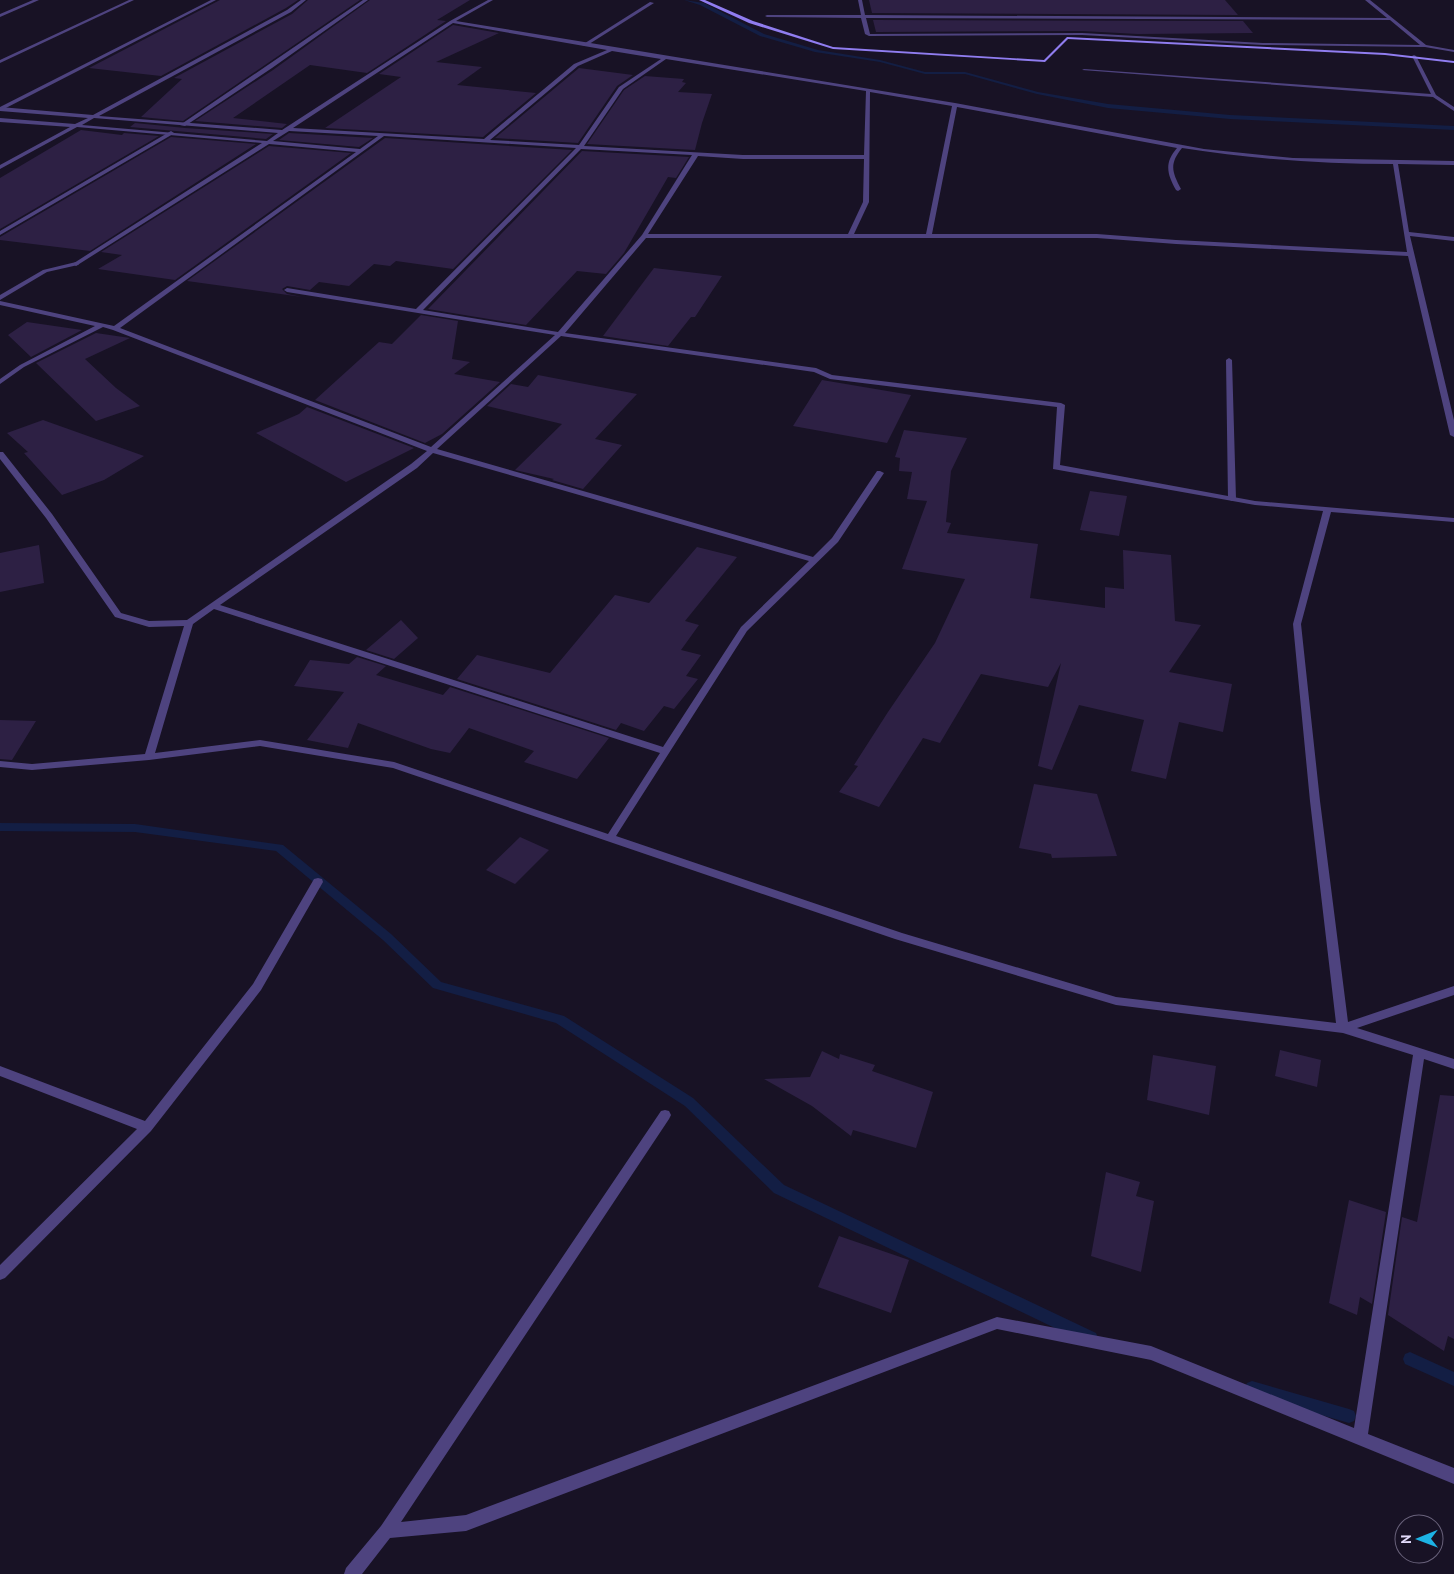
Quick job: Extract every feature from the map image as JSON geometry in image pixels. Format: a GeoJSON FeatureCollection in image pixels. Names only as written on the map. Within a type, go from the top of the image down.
{"type":"FeatureCollection","features":[{"type":"Feature","properties":{"kind":"street"},"geometry":{"type":"LineString","coordinates":[[0,16],[36,0]]}},
{"type":"Feature","properties":{"kind":"street"},"geometry":{"type":"LineString","coordinates":[[0,62],[132,0]]}},
{"type":"Feature","properties":{"kind":"street"},"geometry":{"type":"LineString","coordinates":[[0,109],[214,0]]}},
{"type":"Feature","properties":{"kind":"street"},"geometry":{"type":"LineString","coordinates":[[0,167],[289,11],[304,0]]}},
{"type":"Feature","properties":{"kind":"street"},"geometry":{"type":"LineString","coordinates":[[183,125],[366,0]]}},
{"type":"Feature","properties":{"kind":"street"},"geometry":{"type":"LineString","coordinates":[[0,298],[44,271],[76,264],[452,22],[491,0]]}},
{"type":"Feature","properties":{"kind":"street"},"geometry":{"type":"LineString","coordinates":[[701,0],[750,22],[833,48],[1045,60],[1067,38],[1414,56],[1454,62]]}},
{"type":"Feature","properties":{"kind":"street"},"geometry":{"type":"LineString","coordinates":[[860,0],[867,34],[874,35],[1082,34],[1263,44],[1424,46],[1454,51]]}},
{"type":"Feature","properties":{"kind":"street"},"geometry":{"type":"LineString","coordinates":[[1367,0],[1424,46]]}},
{"type":"Feature","properties":{"kind":"street"},"geometry":{"type":"LineString","coordinates":[[584,45],[652,3]]}},
{"type":"Feature","properties":{"kind":"street"},"geometry":{"type":"LineString","coordinates":[[767,16],[1389,19]]}},
{"type":"Feature","properties":{"kind":"street"},"geometry":{"type":"LineString","coordinates":[[452,22],[611,50],[955,105],[1180,147],[1242,156],[1311,161],[1454,163]]}},
{"type":"Feature","properties":{"kind":"street"},"geometry":{"type":"LineString","coordinates":[[485,141],[576,65],[611,50]]}},
{"type":"Feature","properties":{"kind":"street"},"geometry":{"type":"LineString","coordinates":[[1414,56],[1434,96]]}},
{"type":"Feature","properties":{"kind":"street"},"geometry":{"type":"LineString","coordinates":[[418,311],[580,147],[621,88],[665,58]]}},
{"type":"Feature","properties":{"kind":"street"},"geometry":{"type":"LineString","coordinates":[[1084,70],[1434,96],[1454,109]]}},
{"type":"Feature","properties":{"kind":"street"},"geometry":{"type":"LineString","coordinates":[[851,235],[866,202],[868,91]]}},
{"type":"Feature","properties":{"kind":"street"},"geometry":{"type":"LineString","coordinates":[[929,235],[955,105]]}},
{"type":"Feature","properties":{"kind":"street"},"geometry":{"type":"LineString","coordinates":[[0,109],[183,125],[743,157],[866,157]]}},
{"type":"Feature","properties":{"kind":"street"},"geometry":{"type":"LineString","coordinates":[[0,120],[171,133],[360,151]]}},
{"type":"Feature","properties":{"kind":"street"},"geometry":{"type":"LineString","coordinates":[[0,232],[171,133]]}},
{"type":"Feature","properties":{"kind":"street"},"geometry":{"type":"LineString","coordinates":[[115,328],[383,135]]}},
{"type":"Feature","properties":{"kind":"street"},"geometry":{"type":"LineString","coordinates":[[1178,189],[1171,176],[1169,166],[1171,156],[1180,147]]}},
{"type":"Feature","properties":{"kind":"street"},"geometry":{"type":"LineString","coordinates":[[0,454],[49,516],[118,615],[149,624],[190,623],[414,466],[560,334],[644,236],[696,154]]}},
{"type":"Feature","properties":{"kind":"street"},"geometry":{"type":"LineString","coordinates":[[1395,162],[1406,234],[1454,435]]}},
{"type":"Feature","properties":{"kind":"street"},"geometry":{"type":"LineString","coordinates":[[1406,234],[1454,239]]}},
{"type":"Feature","properties":{"kind":"street"},"geometry":{"type":"LineString","coordinates":[[644,236],[1097,236],[1411,254]]}},
{"type":"Feature","properties":{"kind":"street"},"geometry":{"type":"LineString","coordinates":[[287,290],[560,334],[816,370],[830,377],[1061,405],[1056,468],[1255,503],[1454,520]]}},
{"type":"Feature","properties":{"kind":"street"},"geometry":{"type":"LineString","coordinates":[[0,303],[115,328],[432,450],[815,560]]}},
{"type":"Feature","properties":{"kind":"street"},"geometry":{"type":"LineString","coordinates":[[0,382],[22,366],[102,325]]}},
{"type":"Feature","properties":{"kind":"street"},"geometry":{"type":"LineString","coordinates":[[1229,360],[1232,499]]}},
{"type":"Feature","properties":{"kind":"street"},"geometry":{"type":"LineString","coordinates":[[610,838],[744,629],[835,540],[880,473]]}},
{"type":"Feature","properties":{"kind":"street"},"geometry":{"type":"LineString","coordinates":[[1328,509],[1297,624],[1315,801],[1343,1028]]}},
{"type":"Feature","properties":{"kind":"street"},"geometry":{"type":"LineString","coordinates":[[213,606],[665,751]]}},
{"type":"Feature","properties":{"kind":"street"},"geometry":{"type":"LineString","coordinates":[[149,757],[190,623]]}},
{"type":"Feature","properties":{"kind":"street"},"geometry":{"type":"LineString","coordinates":[[0,764],[32,767],[149,757],[260,743],[394,765],[899,936],[1116,1001],[1343,1028],[1454,1064]]}},
{"type":"Feature","properties":{"kind":"street"},"geometry":{"type":"LineString","coordinates":[[0,1274],[147,1127],[257,987],[318,882]]}},
{"type":"Feature","properties":{"kind":"street"},"geometry":{"type":"LineString","coordinates":[[1343,1028],[1454,990]]}},
{"type":"Feature","properties":{"kind":"street"},"geometry":{"type":"LineString","coordinates":[[1360,1438],[1419,1053]]}},
{"type":"Feature","properties":{"kind":"street"},"geometry":{"type":"LineString","coordinates":[[0,1071],[147,1127]]}},
{"type":"Feature","properties":{"kind":"street"},"geometry":{"type":"LineString","coordinates":[[352,1574],[386,1531],[665,1115]]}},
{"type":"Feature","properties":{"kind":"street"},"geometry":{"type":"LineString","coordinates":[[386,1531],[466,1523],[997,1323],[1151,1353],[1454,1476]]}},
{"type":"Feature","properties":{"kind":"building"},"geometry":{"type":"Polygon","coordinates":[[[220,0],[298,0],[161,76],[89,68],[220,0]]]}},
{"type":"Feature","properties":{"kind":"building"},"geometry":{"type":"Polygon","coordinates":[[[308,0],[360,0],[183,121],[141,117],[182,79],[174,78],[292,14],[308,0]]]}},
{"type":"Feature","properties":{"kind":"building"},"geometry":{"type":"Polygon","coordinates":[[[370,0],[470,0],[437,20],[446,21],[367,73],[310,65],[233,118],[287,124],[282,128],[195,121],[273,70],[370,0]]]}},
{"type":"Feature","properties":{"kind":"building"},"geometry":{"type":"Polygon","coordinates":[[[869,0],[1225,0],[1238,15],[872,13],[869,0]]]}},
{"type":"Feature","properties":{"kind":"building"},"geometry":{"type":"Polygon","coordinates":[[[873,20],[1243,21],[1253,33],[1138,34],[1082,31],[876,32],[873,20]]]}},
{"type":"Feature","properties":{"kind":"building"},"geometry":{"type":"Polygon","coordinates":[[[453,25],[499,33],[436,62],[482,67],[457,85],[536,93],[483,137],[325,128],[401,77],[379,74],[453,25]]]}},
{"type":"Feature","properties":{"kind":"building"},"geometry":{"type":"Polygon","coordinates":[[[579,68],[633,75],[617,86],[578,143],[495,138],[579,68]]]}},
{"type":"Feature","properties":{"kind":"building"},"geometry":{"type":"Polygon","coordinates":[[[645,76],[684,79],[682,82],[686,83],[678,92],[712,94],[695,150],[587,144],[624,90],[645,76]]]}},
{"type":"Feature","properties":{"kind":"building"},"geometry":{"type":"Polygon","coordinates":[[[135,123],[273,134],[266,139],[130,127],[135,123]]]}},
{"type":"Feature","properties":{"kind":"building"},"geometry":{"type":"Polygon","coordinates":[[[81,130],[122,135],[124,133],[159,136],[0,229],[0,178],[81,130]]]}},
{"type":"Feature","properties":{"kind":"building"},"geometry":{"type":"Polygon","coordinates":[[[289,133],[373,138],[359,147],[279,140],[289,133]]]}},
{"type":"Feature","properties":{"kind":"building"},"geometry":{"type":"Polygon","coordinates":[[[171,137],[256,144],[90,251],[0,240],[0,237],[171,137]]]}},
{"type":"Feature","properties":{"kind":"building"},"geometry":{"type":"Polygon","coordinates":[[[385,138],[572,150],[453,269],[396,261],[390,266],[374,264],[349,286],[319,282],[310,290],[287,286],[282,289],[287,294],[302,297],[187,281],[385,138]]]}},
{"type":"Feature","properties":{"kind":"building"},"geometry":{"type":"Polygon","coordinates":[[[269,146],[351,153],[175,280],[98,269],[122,255],[101,252],[269,146]]]}},
{"type":"Feature","properties":{"kind":"building"},"geometry":{"type":"Polygon","coordinates":[[[582,151],[689,157],[676,178],[668,177],[624,253],[606,274],[577,271],[526,325],[428,309],[582,151]]]}},
{"type":"Feature","properties":{"kind":"building"},"geometry":{"type":"Polygon","coordinates":[[[654,268],[722,276],[695,317],[691,317],[668,346],[603,336],[654,268]]]}},
{"type":"Feature","properties":{"kind":"building"},"geometry":{"type":"Polygon","coordinates":[[[421,315],[458,321],[452,359],[470,362],[454,374],[500,382],[442,434],[425,443],[315,400],[379,342],[392,344],[421,315]]]}},
{"type":"Feature","properties":{"kind":"building"},"geometry":{"type":"Polygon","coordinates":[[[27,322],[82,330],[31,357],[8,335],[27,322]]]}},
{"type":"Feature","properties":{"kind":"building"},"geometry":{"type":"Polygon","coordinates":[[[96,333],[130,338],[85,359],[116,388],[140,406],[96,421],[36,363],[96,333]]]}},
{"type":"Feature","properties":{"kind":"building"},"geometry":{"type":"Polygon","coordinates":[[[538,375],[637,394],[595,439],[622,445],[583,489],[552,480],[554,479],[515,470],[562,424],[487,406],[511,384],[528,387],[538,375]]]}},
{"type":"Feature","properties":{"kind":"building"},"geometry":{"type":"Polygon","coordinates":[[[822,380],[911,395],[887,443],[793,426],[822,380]]]}},
{"type":"Feature","properties":{"kind":"building"},"geometry":{"type":"Polygon","coordinates":[[[307,407],[414,448],[346,482],[256,433],[299,414],[307,407]]]}},
{"type":"Feature","properties":{"kind":"building"},"geometry":{"type":"Polygon","coordinates":[[[43,420],[144,456],[104,480],[62,495],[24,453],[28,452],[7,433],[43,420]]]}},
{"type":"Feature","properties":{"kind":"building"},"geometry":{"type":"Polygon","coordinates":[[[904,430],[967,438],[951,471],[946,522],[951,523],[947,533],[1038,544],[1030,598],[1105,608],[1105,587],[1124,589],[1123,550],[1171,555],[1175,621],[1201,625],[1169,672],[1232,684],[1223,732],[1179,722],[1166,779],[1131,771],[1144,720],[1079,705],[1052,770],[1038,766],[1061,663],[1048,687],[981,674],[940,743],[923,738],[879,807],[839,792],[858,766],[854,765],[888,712],[935,643],[965,579],[902,569],[927,501],[907,499],[912,472],[899,471],[900,458],[895,457],[904,430]]]}},
{"type":"Feature","properties":{"kind":"building"},"geometry":{"type":"Polygon","coordinates":[[[1090,491],[1127,496],[1119,536],[1080,530],[1090,491]]]}},
{"type":"Feature","properties":{"kind":"building"},"geometry":{"type":"Polygon","coordinates":[[[39,545],[44,583],[0,592],[0,553],[39,545]]]}},
{"type":"Feature","properties":{"kind":"building"},"geometry":{"type":"Polygon","coordinates":[[[697,547],[737,557],[685,621],[699,625],[681,650],[701,655],[686,676],[698,679],[674,709],[664,706],[644,731],[621,723],[616,730],[457,679],[477,655],[550,673],[615,595],[649,603],[697,547]]]}},
{"type":"Feature","properties":{"kind":"building"},"geometry":{"type":"Polygon","coordinates":[[[401,620],[418,638],[394,659],[366,650],[401,620]]]}},
{"type":"Feature","properties":{"kind":"building"},"geometry":{"type":"Polygon","coordinates":[[[357,657],[386,666],[376,675],[443,695],[450,687],[609,738],[577,779],[524,762],[534,751],[469,728],[450,753],[431,749],[358,723],[348,748],[307,740],[344,692],[294,686],[310,660],[349,664],[357,657]]]}},
{"type":"Feature","properties":{"kind":"building"},"geometry":{"type":"Polygon","coordinates":[[[0,720],[36,721],[12,760],[0,759],[0,720]]]}},
{"type":"Feature","properties":{"kind":"building"},"geometry":{"type":"Polygon","coordinates":[[[1034,784],[1097,794],[1117,856],[1052,858],[1051,854],[1019,848],[1034,784]]]}},
{"type":"Feature","properties":{"kind":"building"},"geometry":{"type":"Polygon","coordinates":[[[520,837],[549,850],[515,884],[486,870],[520,837]]]}},
{"type":"Feature","properties":{"kind":"building"},"geometry":{"type":"Polygon","coordinates":[[[1280,1050],[1321,1060],[1317,1087],[1275,1076],[1280,1050]]]}},
{"type":"Feature","properties":{"kind":"building"},"geometry":{"type":"Polygon","coordinates":[[[822,1051],[839,1059],[840,1054],[875,1065],[872,1071],[933,1092],[916,1148],[853,1130],[851,1136],[812,1106],[764,1079],[810,1077],[822,1051]]]}},
{"type":"Feature","properties":{"kind":"building"},"geometry":{"type":"Polygon","coordinates":[[[1153,1055],[1216,1066],[1209,1115],[1147,1100],[1153,1055]]]}},
{"type":"Feature","properties":{"kind":"building"},"geometry":{"type":"Polygon","coordinates":[[[1440,1095],[1454,1096],[1454,1339],[1448,1336],[1444,1351],[1388,1315],[1402,1217],[1417,1222],[1440,1095]]]}},
{"type":"Feature","properties":{"kind":"building"},"geometry":{"type":"Polygon","coordinates":[[[1106,1172],[1140,1182],[1136,1196],[1154,1201],[1141,1272],[1091,1256],[1106,1172]]]}},
{"type":"Feature","properties":{"kind":"building"},"geometry":{"type":"Polygon","coordinates":[[[1349,1200],[1386,1212],[1372,1304],[1360,1297],[1357,1315],[1329,1303],[1349,1200]]]}},
{"type":"Feature","properties":{"kind":"building"},"geometry":{"type":"Polygon","coordinates":[[[839,1236],[909,1260],[891,1313],[818,1287],[839,1236]]]}},
{"type":"Feature","properties":{"kind":"waterway"},"geometry":{"type":"LineString","coordinates":[[686,0],[702,4],[762,35],[817,51],[880,61],[925,73],[965,73],[1037,93],[1108,106],[1230,117],[1454,128]]}},
{"type":"Feature","properties":{"kind":"waterway"},"geometry":{"type":"LineString","coordinates":[[0,827],[135,828],[279,848],[387,937],[437,985],[560,1019],[689,1102],[779,1189],[1091,1338]]}},
{"type":"Feature","properties":{"kind":"waterway"},"geometry":{"type":"LineString","coordinates":[[1410,1359],[1454,1379]]}},
{"type":"Feature","properties":{"kind":"waterway"},"geometry":{"type":"LineString","coordinates":[[1252,1388],[1349,1416]]}}]}
